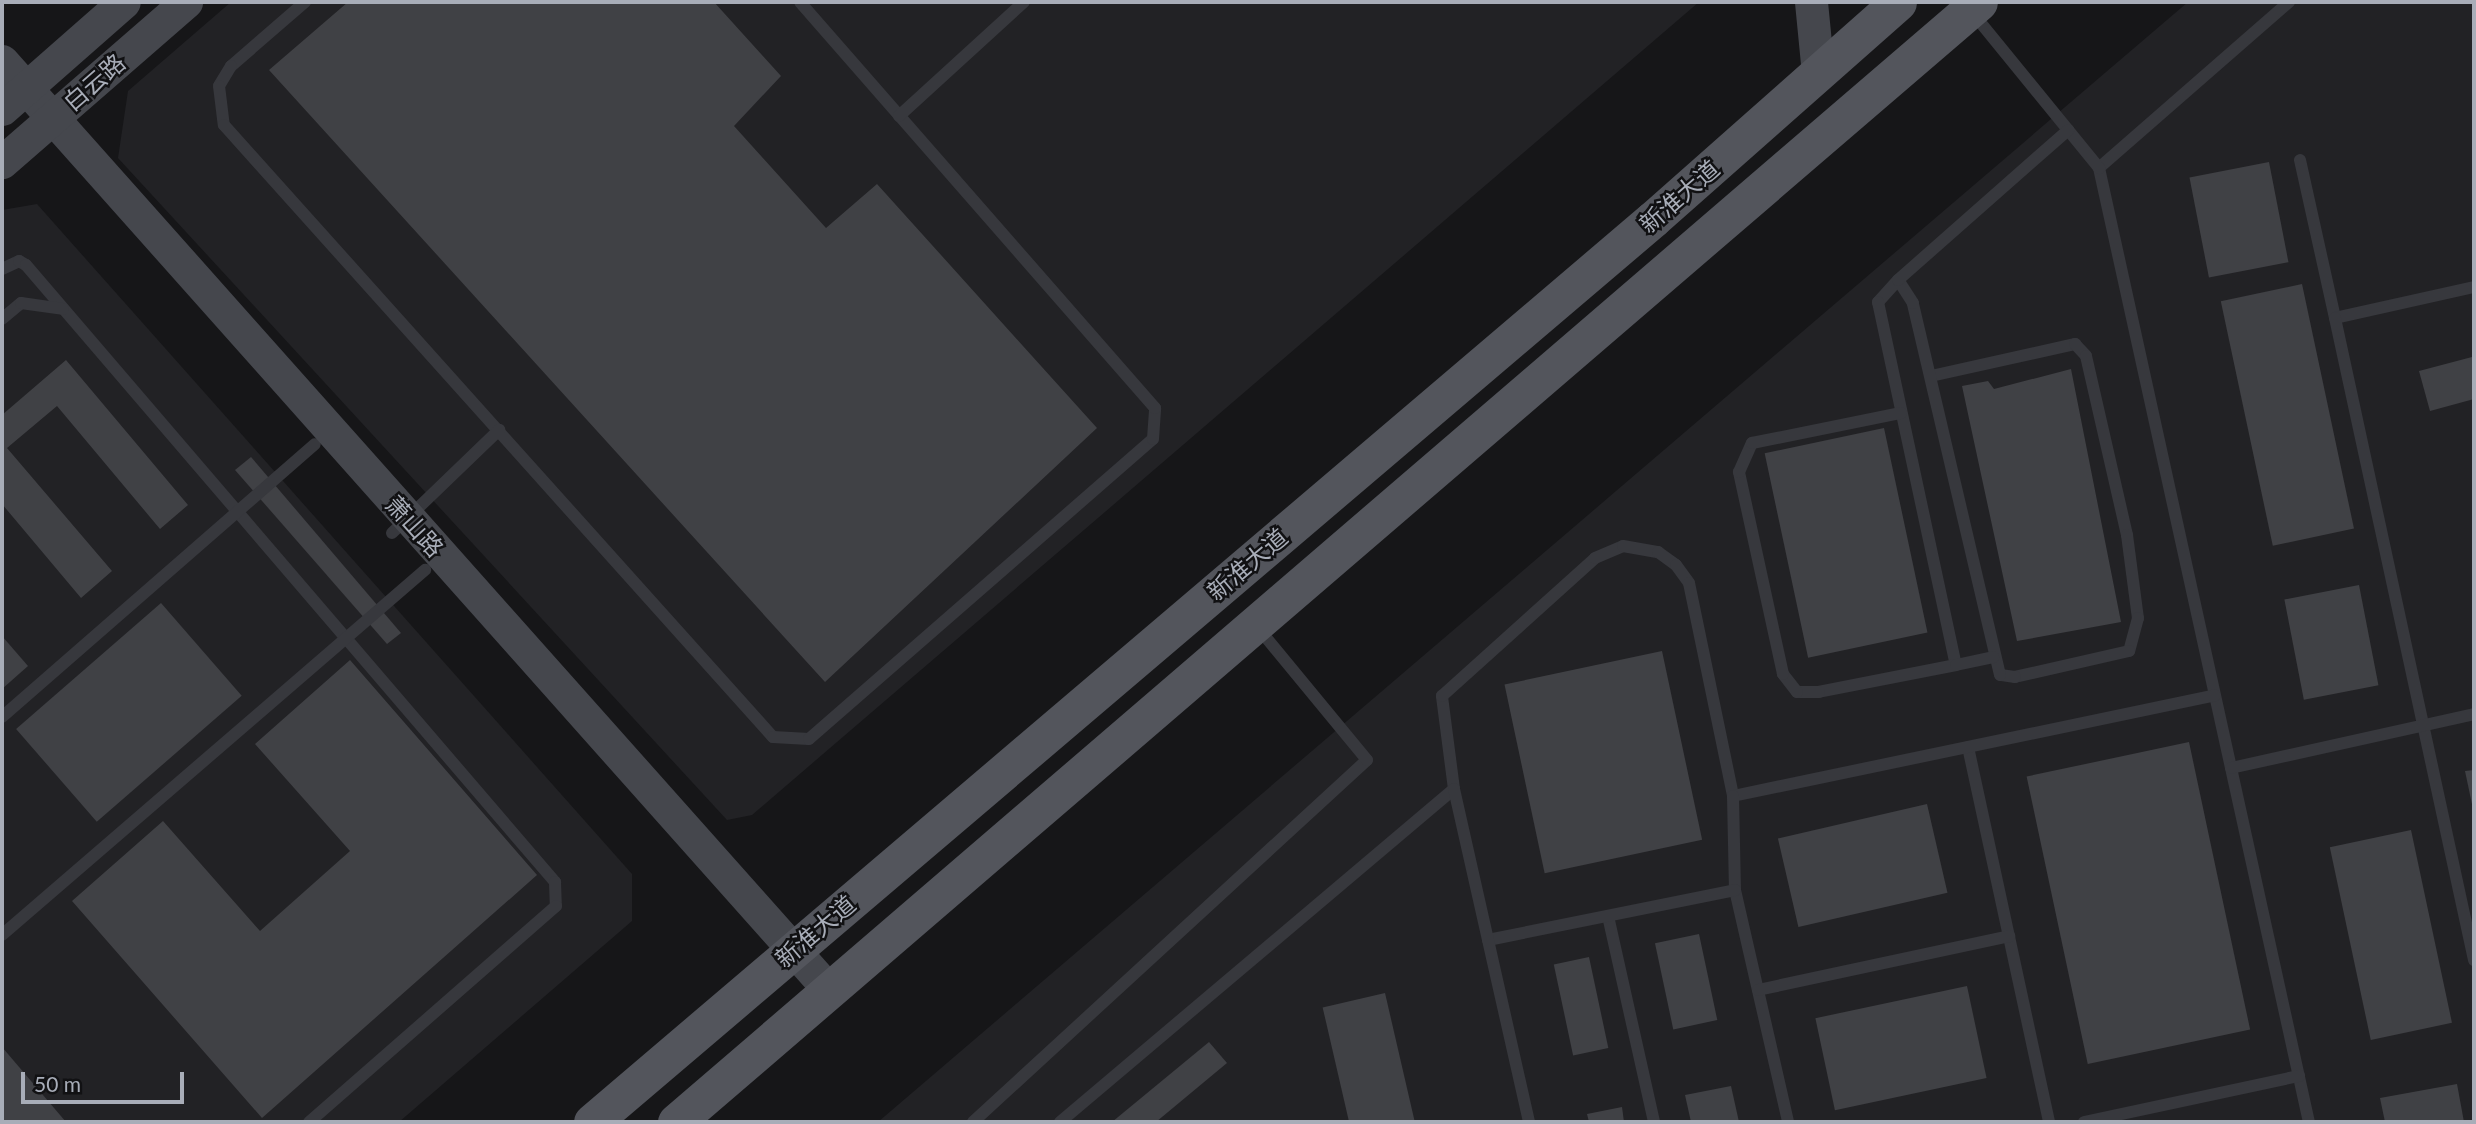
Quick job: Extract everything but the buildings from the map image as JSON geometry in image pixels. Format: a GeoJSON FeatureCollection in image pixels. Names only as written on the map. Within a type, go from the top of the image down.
{"type":"FeatureCollection","features":[{"type":"Feature","properties":{"kind":"main road","name":"新淮大道"},"geometry":{"type":"LineString","coordinates":[[592,1122],[1653,219],[1898,2]]}},
{"type":"Feature","properties":{"kind":"main road","name":"新淮大道"},"geometry":{"type":"LineString","coordinates":[[676,1122],[1975,6]]}},
{"type":"Feature","properties":{"kind":"street","name":"白云路"},"geometry":{"type":"LineString","coordinates":[[10,98],[124,2]]}},
{"type":"Feature","properties":{"kind":"street","name":"白云路"},"geometry":{"type":"LineString","coordinates":[[2,162],[186,2]]}},
{"type":"Feature","properties":{"kind":"street"},"geometry":{"type":"LineString","coordinates":[[1811,2],[1818,73]]}},
{"type":"Feature","properties":{"kind":"street","name":"萧山路"},"geometry":{"type":"LineString","coordinates":[[2,61],[10,98],[44,125],[821,997]]}},
{"type":"Feature","properties":{"kind":"street","name":"萧山路"},"geometry":{"type":"LineString","coordinates":[[44,125],[315,444],[400,526],[425,570],[786,956]]}},
{"type":"Feature","properties":{"kind":"lane"},"geometry":{"type":"LineString","coordinates":[[304,2],[231,66],[219,86],[224,125],[773,737],[809,739],[1153,439],[1154,408],[800,2]]}},
{"type":"Feature","properties":{"kind":"lane"},"geometry":{"type":"LineString","coordinates":[[899,116],[1024,2]]}},
{"type":"Feature","properties":{"kind":"lane"},"geometry":{"type":"LineString","coordinates":[[2099,168],[2289,2]]}},
{"type":"Feature","properties":{"kind":"lane"},"geometry":{"type":"LineString","coordinates":[[1975,6],[2099,168],[2309,1122]]}},
{"type":"Feature","properties":{"kind":"lane"},"geometry":{"type":"LineString","coordinates":[[1955,665],[1878,303],[1898,280],[2068,130]]}},
{"type":"Feature","properties":{"kind":"lane"},"geometry":{"type":"LineString","coordinates":[[2300,160],[2474,960]]}},
{"type":"Feature","properties":{"kind":"lane"},"geometry":{"type":"LineString","coordinates":[[2,270],[19,261],[26,265],[555,882],[556,906],[309,1122]]}},
{"type":"Feature","properties":{"kind":"lane"},"geometry":{"type":"LineString","coordinates":[[1898,280],[1913,303],[1993,657],[2000,675],[2014,677],[2129,651],[2138,618],[2127,535],[2085,356],[2075,344],[1931,376]]}},
{"type":"Feature","properties":{"kind":"lane"},"geometry":{"type":"LineString","coordinates":[[2335,318],[2474,287]]}},
{"type":"Feature","properties":{"kind":"lane"},"geometry":{"type":"LineString","coordinates":[[2,319],[21,303],[63,309]]}},
{"type":"Feature","properties":{"kind":"lane"},"geometry":{"type":"LineString","coordinates":[[1901,413],[1752,443],[1739,472],[1783,674],[1797,692],[1819,692],[1993,657]]}},
{"type":"Feature","properties":{"kind":"lane"},"geometry":{"type":"LineString","coordinates":[[400,526],[499,430]]}},
{"type":"Feature","properties":{"kind":"lane"},"geometry":{"type":"LineString","coordinates":[[2,717],[315,444]]}},
{"type":"Feature","properties":{"kind":"lane"},"geometry":{"type":"LineString","coordinates":[[1529,1122],[1454,789],[1442,696],[1595,558],[1629,545],[1664,555],[1689,583],[1733,796],[1735,890],[1787,1122]]}},
{"type":"Feature","properties":{"kind":"lane"},"geometry":{"type":"LineString","coordinates":[[2,935],[425,570]]}},
{"type":"Feature","properties":{"kind":"lane"},"geometry":{"type":"LineString","coordinates":[[973,1122],[1367,760],[1255,624]]}},
{"type":"Feature","properties":{"kind":"lane"},"geometry":{"type":"LineString","coordinates":[[1733,796],[2215,695]]}},
{"type":"Feature","properties":{"kind":"lane"},"geometry":{"type":"LineString","coordinates":[[2231,768],[2474,714]]}},
{"type":"Feature","properties":{"kind":"lane"},"geometry":{"type":"LineString","coordinates":[[1968,747],[2049,1122]]}},
{"type":"Feature","properties":{"kind":"lane"},"geometry":{"type":"LineString","coordinates":[[1060,1122],[1454,789]]}},
{"type":"Feature","properties":{"kind":"lane"},"geometry":{"type":"LineString","coordinates":[[1488,940],[1735,890]]}},
{"type":"Feature","properties":{"kind":"lane"},"geometry":{"type":"LineString","coordinates":[[1608,916],[1654,1122]]}},
{"type":"Feature","properties":{"kind":"lane"},"geometry":{"type":"LineString","coordinates":[[1758,990],[2009,936]]}},
{"type":"Feature","properties":{"kind":"lane"},"geometry":{"type":"LineString","coordinates":[[2084,1122],[2299,1076]]}},
{"type":"Feature","properties":{"kind":"shaded area"},"geometry":{"type":"Polygon","coordinates":[[[231,2],[1699,2],[752,815],[727,820],[118,158],[128,91],[231,2]]]}},
{"type":"Feature","properties":{"kind":"shaded area"},"geometry":{"type":"Polygon","coordinates":[[[2188,2],[2474,2],[2474,1122],[878,1122],[2188,2]]]}},
{"type":"Feature","properties":{"kind":"shaded area"},"geometry":{"type":"Polygon","coordinates":[[[37,204],[632,874],[632,921],[399,1122],[2,1122],[2,210],[37,204]]]}}]}
